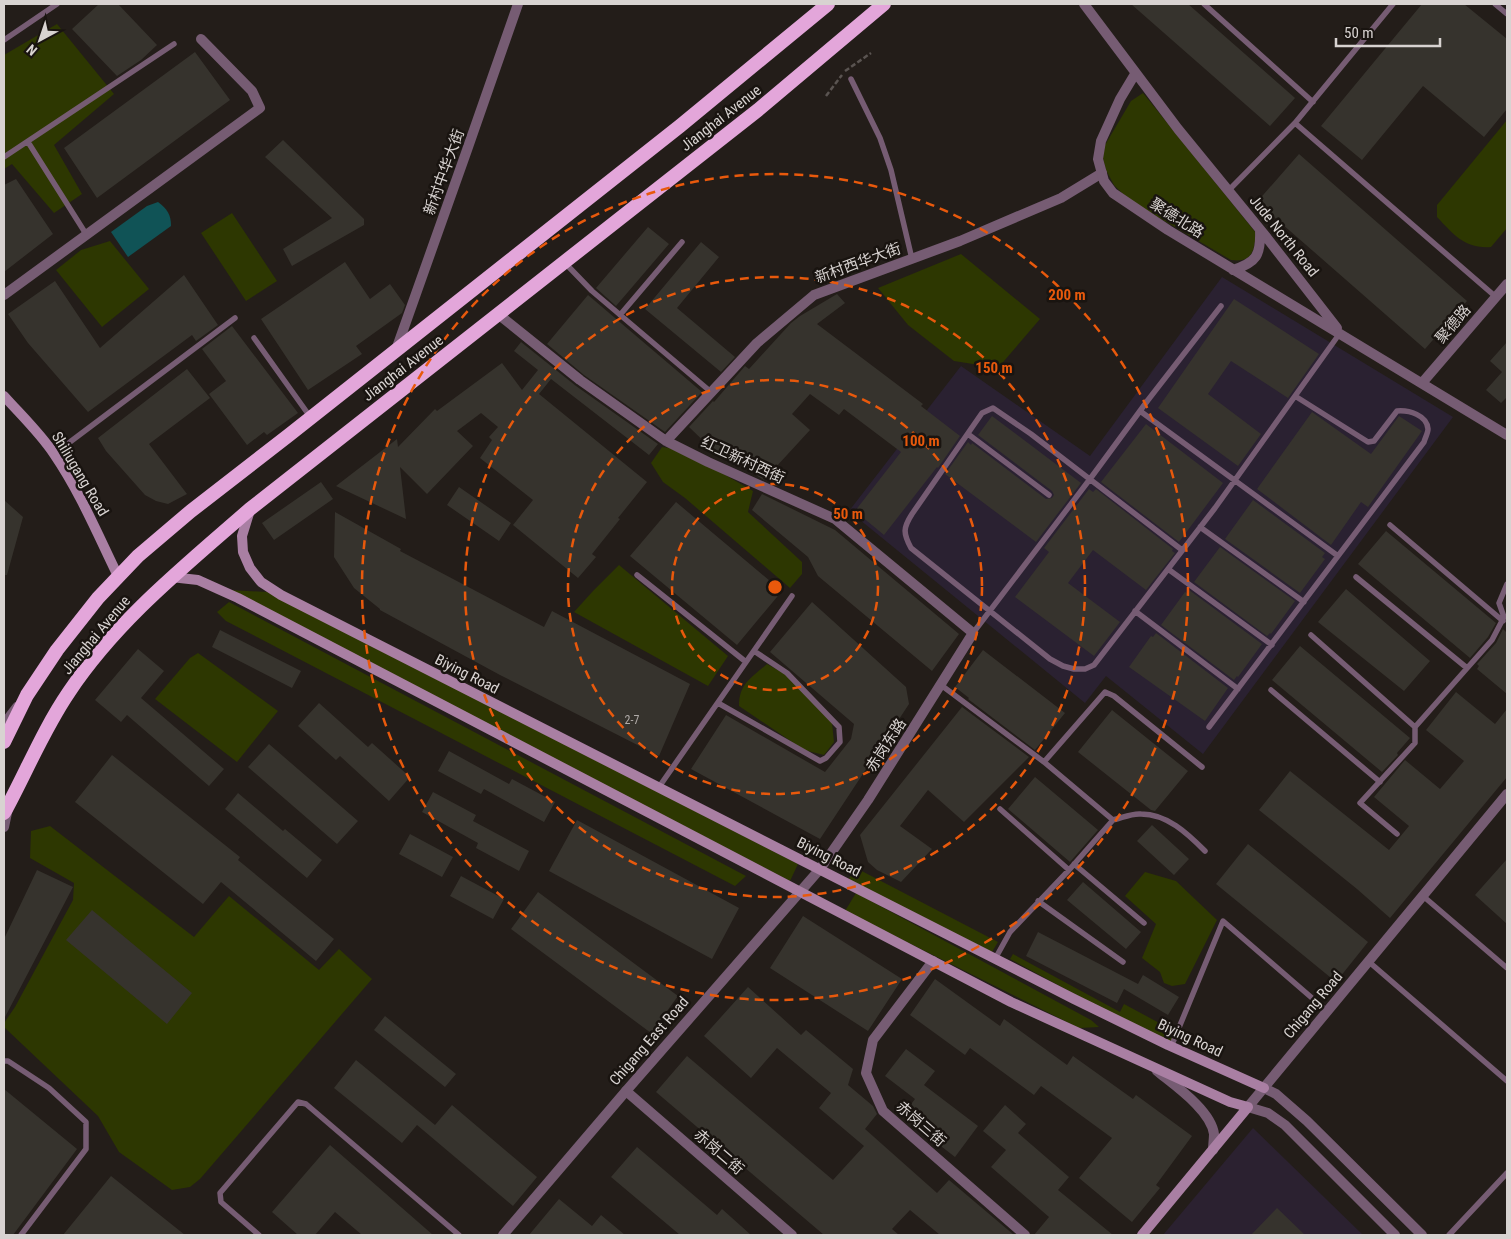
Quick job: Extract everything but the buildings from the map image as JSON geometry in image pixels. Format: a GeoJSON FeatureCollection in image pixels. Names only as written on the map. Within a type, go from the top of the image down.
{"type":"FeatureCollection","features":[{"type":"Feature","properties":{"kind":"highway","name":"Jianghai Avenue"},"geometry":{"type":"LineString","coordinates":[[4,742],[27,695],[78,622],[118,576],[164,533],[680,126],[828,4]]}},
{"type":"Feature","properties":{"kind":"highway","name":"Jianghai Avenue"},"geometry":{"type":"LineString","coordinates":[[7,808],[46,728],[85,668],[125,622],[171,577],[250,509],[758,110],[884,4]]}},
{"type":"Feature","properties":{"kind":"main road","name":"Shiliugang Road"},"geometry":{"type":"LineString","coordinates":[[4,396],[54,454],[75,489],[118,576]]}},
{"type":"Feature","properties":{"kind":"main road","name":"Biying Road"},"geometry":{"type":"LineString","coordinates":[[250,509],[242,536],[243,552],[250,568],[261,582],[316,615],[1171,1047],[1264,1088]]}},
{"type":"Feature","properties":{"kind":"main road"},"geometry":{"type":"LineString","coordinates":[[171,577],[198,580],[238,598],[1065,1028],[1230,1102],[1248,1108]]}},
{"type":"Feature","properties":{"kind":"main road","name":"Chigang Road"},"geometry":{"type":"LineString","coordinates":[[1144,1234],[1248,1108]]}},
{"type":"Feature","properties":{"kind":"street","name":"新村中华大街"},"geometry":{"type":"LineString","coordinates":[[396,350],[518,4]]}},
{"type":"Feature","properties":{"kind":"street","name":"Jude North Road"},"geometry":{"type":"LineString","coordinates":[[1084,4],[1135,74],[1340,333],[1507,435]]}},
{"type":"Feature","properties":{"kind":"street"},"geometry":{"type":"LineString","coordinates":[[4,295],[260,108],[252,91],[202,39]]}},
{"type":"Feature","properties":{"kind":"street","name":"聚德北路"},"geometry":{"type":"LineString","coordinates":[[1135,74],[1120,99],[1101,141],[1098,159],[1104,181],[1113,192],[1131,206],[1232,270],[1340,333]]}},
{"type":"Feature","properties":{"kind":"street","name":"新村西华大街"},"geometry":{"type":"LineString","coordinates":[[666,440],[757,343],[814,295],[960,242],[1061,198],[1102,173]]}},
{"type":"Feature","properties":{"kind":"street"},"geometry":{"type":"LineString","coordinates":[[1232,270],[1248,265],[1255,258],[1261,245],[1260,230]]}},
{"type":"Feature","properties":{"kind":"street","name":"聚德路"},"geometry":{"type":"LineString","coordinates":[[1422,383],[1507,284]]}},
{"type":"Feature","properties":{"kind":"street","name":"红卫新村西街"},"geometry":{"type":"LineString","coordinates":[[498,314],[580,380],[666,440],[708,462],[835,519],[973,633]]}},
{"type":"Feature","properties":{"kind":"street","name":"赤岗东路"},"geometry":{"type":"LineString","coordinates":[[820,869],[868,800],[973,633]]}},
{"type":"Feature","properties":{"kind":"street"},"geometry":{"type":"LineString","coordinates":[[4,724],[27,695]]}},
{"type":"Feature","properties":{"kind":"street","name":"Chigang Road"},"geometry":{"type":"LineString","coordinates":[[1248,1108],[1507,794]]}},
{"type":"Feature","properties":{"kind":"street"},"geometry":{"type":"LineString","coordinates":[[4,826],[7,808]]}},
{"type":"Feature","properties":{"kind":"street","name":"Chigang East Road"},"geometry":{"type":"LineString","coordinates":[[503,1235],[820,869]]}},
{"type":"Feature","properties":{"kind":"street","name":"赤岗三街"},"geometry":{"type":"LineString","coordinates":[[933,961],[873,1040],[866,1072],[883,1111],[1025,1235]]}},
{"type":"Feature","properties":{"kind":"street"},"geometry":{"type":"LineString","coordinates":[[1148,1064],[1182,1091],[1202,1111],[1211,1124],[1214,1134],[1213,1150]]}},
{"type":"Feature","properties":{"kind":"street","name":"Biying Road"},"geometry":{"type":"LineString","coordinates":[[1264,1088],[1276,1094],[1307,1121],[1422,1235]]}},
{"type":"Feature","properties":{"kind":"street","name":"赤岗二街"},"geometry":{"type":"LineString","coordinates":[[626,1091],[792,1235]]}},
{"type":"Feature","properties":{"kind":"street"},"geometry":{"type":"LineString","coordinates":[[1248,1108],[1268,1113],[1285,1126],[1395,1235]]}},
{"type":"Feature","properties":{"kind":"lane"},"geometry":{"type":"LineString","coordinates":[[4,40],[57,4]]}},
{"type":"Feature","properties":{"kind":"lane"},"geometry":{"type":"LineString","coordinates":[[1204,4],[1313,102]]}},
{"type":"Feature","properties":{"kind":"lane"},"geometry":{"type":"LineString","coordinates":[[1228,191],[1313,102],[1393,4]]}},
{"type":"Feature","properties":{"kind":"lane"},"geometry":{"type":"LineString","coordinates":[[1495,4],[1507,14]]}},
{"type":"Feature","properties":{"kind":"lane"},"geometry":{"type":"LineString","coordinates":[[4,157],[174,44]]}},
{"type":"Feature","properties":{"kind":"lane"},"geometry":{"type":"LineString","coordinates":[[851,79],[880,138],[891,170],[912,259]]}},
{"type":"Feature","properties":{"kind":"lane"},"geometry":{"type":"LineString","coordinates":[[1294,123],[1496,297]]}},
{"type":"Feature","properties":{"kind":"lane"},"geometry":{"type":"LineString","coordinates":[[28,142],[86,234]]}},
{"type":"Feature","properties":{"kind":"lane"},"geometry":{"type":"LineString","coordinates":[[620,315],[682,242]]}},
{"type":"Feature","properties":{"kind":"lane"},"geometry":{"type":"LineString","coordinates":[[564,262],[592,291],[711,392]]}},
{"type":"Feature","properties":{"kind":"lane"},"geometry":{"type":"LineString","coordinates":[[973,633],[1221,306]]}},
{"type":"Feature","properties":{"kind":"lane"},"geometry":{"type":"LineString","coordinates":[[54,454],[235,318]]}},
{"type":"Feature","properties":{"kind":"lane"},"geometry":{"type":"LineString","coordinates":[[1182,550],[1031,434],[993,408],[982,413],[909,519],[905,536],[911,548],[1050,659],[1063,666],[1085,669],[1094,665],[1200,527],[1340,333]]}},
{"type":"Feature","properties":{"kind":"lane"},"geometry":{"type":"LineString","coordinates":[[254,338],[311,418]]}},
{"type":"Feature","properties":{"kind":"lane"},"geometry":{"type":"LineString","coordinates":[[1209,727],[1424,442],[1428,429],[1424,420],[1416,413],[1403,410],[1397,411],[1374,441],[1368,442],[1295,396]]}},
{"type":"Feature","properties":{"kind":"lane"},"geometry":{"type":"LineString","coordinates":[[1140,411],[1338,556]]}},
{"type":"Feature","properties":{"kind":"lane"},"geometry":{"type":"LineString","coordinates":[[968,434],[1049,495]]}},
{"type":"Feature","properties":{"kind":"lane"},"geometry":{"type":"LineString","coordinates":[[1390,525],[1505,619]]}},
{"type":"Feature","properties":{"kind":"lane"},"geometry":{"type":"LineString","coordinates":[[1200,527],[1304,602]]}},
{"type":"Feature","properties":{"kind":"lane"},"geometry":{"type":"LineString","coordinates":[[1168,568],[1272,645]]}},
{"type":"Feature","properties":{"kind":"lane"},"geometry":{"type":"LineString","coordinates":[[637,575],[746,662]]}},
{"type":"Feature","properties":{"kind":"lane"},"geometry":{"type":"LineString","coordinates":[[1356,577],[1467,668]]}},
{"type":"Feature","properties":{"kind":"lane"},"geometry":{"type":"LineString","coordinates":[[1505,619],[1499,603],[1507,584]]}},
{"type":"Feature","properties":{"kind":"lane"},"geometry":{"type":"LineString","coordinates":[[659,787],[792,596]]}},
{"type":"Feature","properties":{"kind":"lane"},"geometry":{"type":"LineString","coordinates":[[1136,611],[1238,689]]}},
{"type":"Feature","properties":{"kind":"lane"},"geometry":{"type":"LineString","coordinates":[[1397,834],[1360,802],[1415,743],[1415,727],[1492,640],[1505,619]]}},
{"type":"Feature","properties":{"kind":"lane"},"geometry":{"type":"LineString","coordinates":[[1311,635],[1415,727]]}},
{"type":"Feature","properties":{"kind":"lane"},"geometry":{"type":"LineString","coordinates":[[718,703],[820,761],[826,758],[840,742],[839,727],[787,673],[754,650]]}},
{"type":"Feature","properties":{"kind":"lane"},"geometry":{"type":"LineString","coordinates":[[941,685],[1044,762],[1113,820]]}},
{"type":"Feature","properties":{"kind":"lane"},"geometry":{"type":"LineString","coordinates":[[1271,690],[1380,782]]}},
{"type":"Feature","properties":{"kind":"lane"},"geometry":{"type":"LineString","coordinates":[[1044,762],[1105,692],[1114,696],[1202,767]]}},
{"type":"Feature","properties":{"kind":"lane"},"geometry":{"type":"LineString","coordinates":[[1000,809],[1069,870]]}},
{"type":"Feature","properties":{"kind":"lane"},"geometry":{"type":"LineString","coordinates":[[995,959],[1010,932],[1113,820],[1139,813],[1162,817],[1191,837],[1205,851]]}},
{"type":"Feature","properties":{"kind":"lane"},"geometry":{"type":"LineString","coordinates":[[1074,864],[1144,923]]}},
{"type":"Feature","properties":{"kind":"lane"},"geometry":{"type":"LineString","coordinates":[[1423,896],[1507,968]]}},
{"type":"Feature","properties":{"kind":"lane"},"geometry":{"type":"LineString","coordinates":[[1038,901],[1123,962]]}},
{"type":"Feature","properties":{"kind":"lane"},"geometry":{"type":"LineString","coordinates":[[1171,1047],[1222,921],[1327,1011]]}},
{"type":"Feature","properties":{"kind":"lane"},"geometry":{"type":"LineString","coordinates":[[1368,962],[1507,1081]]}},
{"type":"Feature","properties":{"kind":"lane"},"geometry":{"type":"LineString","coordinates":[[4,1061],[8,1061],[49,1088],[86,1122],[86,1149],[21,1235]]}},
{"type":"Feature","properties":{"kind":"lane"},"geometry":{"type":"LineString","coordinates":[[259,1235],[221,1202],[220,1194],[298,1102],[306,1104],[458,1235]]}},
{"type":"Feature","properties":{"kind":"lane"},"geometry":{"type":"LineString","coordinates":[[1449,1235],[1507,1173]]}},
{"type":"Feature","properties":{"kind":"shaded area"},"geometry":{"type":"Polygon","coordinates":[[[1222,277],[1453,417],[1203,754],[1106,676],[1085,703],[849,511],[961,366],[1090,456],[1222,277]]]}},
{"type":"Feature","properties":{"kind":"shaded area"},"geometry":{"type":"Polygon","coordinates":[[[1253,1128],[1363,1235],[1163,1235],[1253,1128]]]}},
{"type":"Feature","properties":{"kind":"green space"},"geometry":{"type":"Polygon","coordinates":[[[57,24],[114,94],[54,145],[82,194],[54,213],[12,164],[4,169],[4,55],[57,24]]]}},
{"type":"Feature","properties":{"kind":"green space"},"geometry":{"type":"Polygon","coordinates":[[[1143,93],[1256,233],[1253,250],[1248,257],[1231,260],[1129,200],[1114,185],[1106,170],[1103,158],[1105,145],[1131,101],[1143,93]]]}},
{"type":"Feature","properties":{"kind":"green space"},"geometry":{"type":"Polygon","coordinates":[[[1507,120],[1507,228],[1491,247],[1474,246],[1455,235],[1437,217],[1437,205],[1507,120]]]}},
{"type":"Feature","properties":{"kind":"green space"},"geometry":{"type":"Polygon","coordinates":[[[232,213],[277,281],[246,301],[201,233],[232,213]]]}},
{"type":"Feature","properties":{"kind":"green space"},"geometry":{"type":"Polygon","coordinates":[[[110,241],[149,289],[102,327],[56,270],[81,250],[110,241]]]}},
{"type":"Feature","properties":{"kind":"green space"},"geometry":{"type":"Polygon","coordinates":[[[961,254],[1040,319],[998,368],[954,361],[908,325],[878,288],[961,254]]]}},
{"type":"Feature","properties":{"kind":"green space"},"geometry":{"type":"Polygon","coordinates":[[[662,447],[682,450],[753,491],[748,512],[802,562],[802,574],[790,588],[685,498],[663,482],[651,463],[662,447]]]}},
{"type":"Feature","properties":{"kind":"green space"},"geometry":{"type":"Polygon","coordinates":[[[619,565],[728,656],[708,686],[574,612],[619,565]]]}},
{"type":"Feature","properties":{"kind":"green space"},"geometry":{"type":"Polygon","coordinates":[[[229,590],[267,592],[798,864],[790,881],[229,590]]]}},
{"type":"Feature","properties":{"kind":"green space"},"geometry":{"type":"Polygon","coordinates":[[[229,602],[746,876],[735,886],[226,621],[217,612],[229,602]]]}},
{"type":"Feature","properties":{"kind":"green space"},"geometry":{"type":"Polygon","coordinates":[[[198,653],[278,711],[237,762],[155,699],[190,658],[198,653]]]}},
{"type":"Feature","properties":{"kind":"green space"},"geometry":{"type":"Polygon","coordinates":[[[767,664],[785,674],[832,723],[834,742],[824,755],[804,750],[739,706],[741,692],[747,682],[767,664]]]}},
{"type":"Feature","properties":{"kind":"green space"},"geometry":{"type":"Polygon","coordinates":[[[50,826],[194,937],[229,896],[319,970],[339,949],[372,979],[200,1179],[190,1187],[172,1190],[119,1152],[98,1116],[4,1027],[4,1023],[15,1007],[73,900],[74,883],[30,858],[31,831],[50,826]]]}},
{"type":"Feature","properties":{"kind":"green space"},"geometry":{"type":"Polygon","coordinates":[[[856,868],[998,942],[992,952],[848,880],[856,868]]]}},
{"type":"Feature","properties":{"kind":"green space"},"geometry":{"type":"Polygon","coordinates":[[[1145,872],[1176,881],[1217,920],[1185,984],[1172,986],[1164,983],[1160,972],[1142,958],[1156,924],[1125,896],[1145,872]]]}},
{"type":"Feature","properties":{"kind":"green space"},"geometry":{"type":"Polygon","coordinates":[[[856,893],[1091,1020],[1099,1027],[1079,1028],[845,911],[856,893]]]}},
{"type":"Feature","properties":{"kind":"green space"},"geometry":{"type":"Polygon","coordinates":[[[1013,954],[1120,1012],[1124,1004],[1176,1032],[1169,1045],[1010,959],[1013,954]]]}},
{"type":"Feature","properties":{"kind":"water"},"geometry":{"type":"Polygon","coordinates":[[[158,202],[168,212],[171,226],[128,257],[111,232],[147,206],[158,202]]]}}]}
